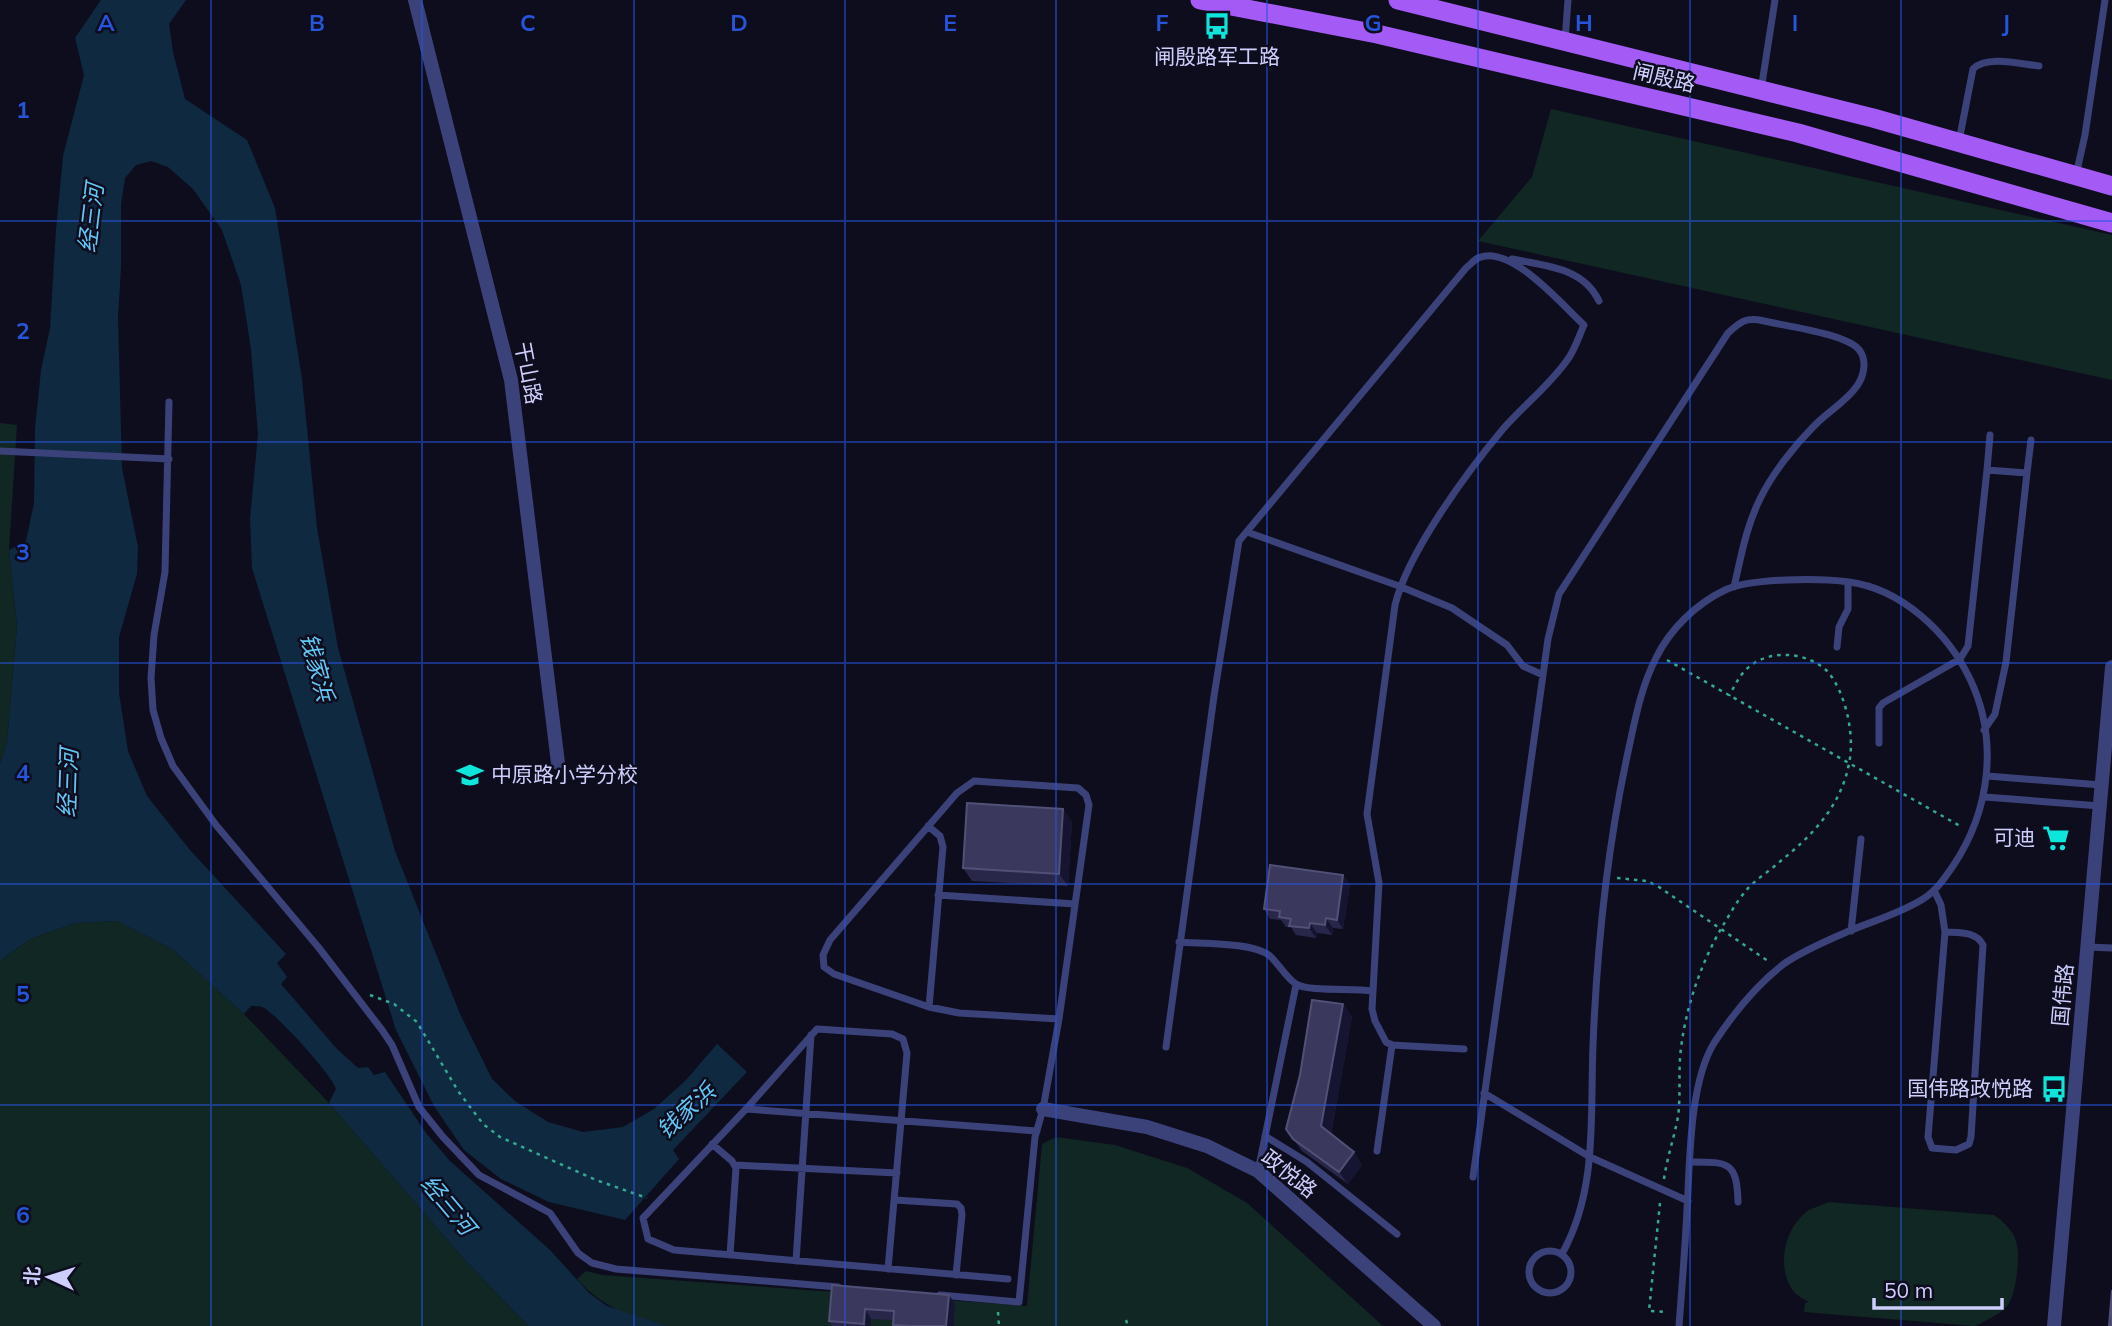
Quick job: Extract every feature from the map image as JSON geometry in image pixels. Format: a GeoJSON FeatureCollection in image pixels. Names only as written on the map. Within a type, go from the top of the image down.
{"type":"FeatureCollection","features":[{"type":"Feature","properties":{"kind":"main road","name":"闸殷路"},"geometry":{"type":"LineString","coordinates":[[1200,0],[1377,34],[1798,133],[2112,223]]}},
{"type":"Feature","properties":{"kind":"main road","name":"闸殷路"},"geometry":{"type":"LineString","coordinates":[[1398,0],[1761,90],[2112,186]]}},
{"type":"Feature","properties":{"kind":"street","name":"干山路"},"geometry":{"type":"LineString","coordinates":[[415,0],[511,380],[558,763]]}},
{"type":"Feature","properties":{"kind":"street","name":"国伟路"},"geometry":{"type":"LineString","coordinates":[[2054,1326],[2100,806],[2105,777],[2112,667]]}},
{"type":"Feature","properties":{"kind":"street","name":"政悦路"},"geometry":{"type":"LineString","coordinates":[[1043,1109],[1147,1127],[1207,1146],[1258,1171],[1434,1326]]}},
{"type":"Feature","properties":{"kind":"lane"},"geometry":{"type":"LineString","coordinates":[[1565,42],[1568,0]]}},
{"type":"Feature","properties":{"kind":"lane"},"geometry":{"type":"LineString","coordinates":[[1761,90],[1776,0]]}},
{"type":"Feature","properties":{"kind":"lane"},"geometry":{"type":"LineString","coordinates":[[2076,175],[2085,135],[2105,0]]}},
{"type":"Feature","properties":{"kind":"lane"},"geometry":{"type":"LineString","coordinates":[[1959,142],[1973,69],[1978,64],[1989,62],[2039,66]]}},
{"type":"Feature","properties":{"kind":"lane"},"geometry":{"type":"LineString","coordinates":[[1464,1049],[1392,1045],[1386,1042],[1375,1021],[1372,991],[1379,883],[1367,814],[1399,586],[1424,540],[1471,469],[1570,357],[1584,325],[1519,266],[1498,256]]}},
{"type":"Feature","properties":{"kind":"lane"},"geometry":{"type":"LineString","coordinates":[[1166,1047],[1237,547],[1477,258],[1498,256],[1559,268],[1586,282],[1599,300]]}},
{"type":"Feature","properties":{"kind":"lane"},"geometry":{"type":"LineString","coordinates":[[1473,1177],[1543,675],[1554,607],[1559,594],[1728,333],[1741,320],[1751,318],[1846,340],[1861,352],[1865,363],[1858,385],[1814,426],[1783,463],[1760,498],[1745,538],[1734,587]]}},
{"type":"Feature","properties":{"kind":"lane"},"geometry":{"type":"LineString","coordinates":[[169,402],[165,572],[154,635],[151,678],[153,710],[161,738],[173,766],[216,825],[319,948],[392,1045],[419,1107],[479,1175],[550,1213],[578,1253],[592,1263],[616,1269],[847,1288]]}},
{"type":"Feature","properties":{"kind":"lane"},"geometry":{"type":"LineString","coordinates":[[1880,743],[1879,708],[1883,703],[1960,659],[1968,646],[1990,435]]}},
{"type":"Feature","properties":{"kind":"lane"},"geometry":{"type":"LineString","coordinates":[[1984,730],[1995,715],[2006,662],[2031,439]]}},
{"type":"Feature","properties":{"kind":"lane"},"geometry":{"type":"LineString","coordinates":[[0,451],[169,459]]}},
{"type":"Feature","properties":{"kind":"lane"},"geometry":{"type":"LineString","coordinates":[[1987,470],[2027,473]]}},
{"type":"Feature","properties":{"kind":"lane"},"geometry":{"type":"LineString","coordinates":[[1247,532],[1399,586],[1452,608],[1507,645],[1523,666],[1543,675]]}},
{"type":"Feature","properties":{"kind":"lane"},"geometry":{"type":"LineString","coordinates":[[1837,647],[1839,627],[1847,609],[1848,582]]}},
{"type":"Feature","properties":{"kind":"lane"},"geometry":{"type":"LineString","coordinates":[[1562,1254],[1572,1236],[1587,1186],[1596,984],[1614,822],[1644,685],[1657,654],[1679,623],[1728,588],[1753,583],[1848,582],[1863,584],[1894,597],[1933,625],[1960,659],[1978,697],[1984,730],[1987,776],[1984,797],[1964,850],[1941,884],[1925,898],[1786,963],[1738,1009],[1711,1048],[1700,1083],[1691,1136],[1679,1326]]}},
{"type":"Feature","properties":{"kind":"lane"},"geometry":{"type":"LineString","coordinates":[[1987,776],[2105,777]]}},
{"type":"Feature","properties":{"kind":"lane"},"geometry":{"type":"LineString","coordinates":[[929,1294],[1018,1302],[1037,1130],[1059,1019],[1089,805],[1086,795],[1078,788],[974,781],[957,793],[830,940],[823,955],[824,967],[834,974],[929,1007],[960,1013],[1059,1019]]}},
{"type":"Feature","properties":{"kind":"lane"},"geometry":{"type":"LineString","coordinates":[[1984,797],[2100,806]]}},
{"type":"Feature","properties":{"kind":"lane"},"geometry":{"type":"LineString","coordinates":[[929,826],[940,836],[943,847],[929,1007]]}},
{"type":"Feature","properties":{"kind":"lane"},"geometry":{"type":"LineString","coordinates":[[1851,931],[1861,839]]}},
{"type":"Feature","properties":{"kind":"lane"},"geometry":{"type":"LineString","coordinates":[[1934,890],[1941,905],[1945,932],[1928,1137],[1932,1147],[1956,1150],[1969,1144],[1971,1137],[1983,945],[1979,938],[1967,933],[1945,932]]}},
{"type":"Feature","properties":{"kind":"lane"},"geometry":{"type":"LineString","coordinates":[[938,895],[1075,904]]}},
{"type":"Feature","properties":{"kind":"lane"},"geometry":{"type":"LineString","coordinates":[[1179,942],[1256,948],[1269,955],[1296,985],[1319,989],[1354,988],[1372,991]]}},
{"type":"Feature","properties":{"kind":"lane"},"geometry":{"type":"LineString","coordinates":[[2088,947],[2112,948]]}},
{"type":"Feature","properties":{"kind":"lane"},"geometry":{"type":"LineString","coordinates":[[1258,1171],[1296,985]]}},
{"type":"Feature","properties":{"kind":"lane"},"geometry":{"type":"LineString","coordinates":[[888,1269],[907,1053],[903,1040],[892,1034],[817,1029],[643,1218],[648,1239],[674,1250],[796,1261],[956,1275],[1008,1279]]}},
{"type":"Feature","properties":{"kind":"lane"},"geometry":{"type":"LineString","coordinates":[[796,1261],[808,1114],[811,1034]]}},
{"type":"Feature","properties":{"kind":"lane"},"geometry":{"type":"LineString","coordinates":[[1377,1151],[1392,1045]]}},
{"type":"Feature","properties":{"kind":"lane"},"geometry":{"type":"LineString","coordinates":[[1485,1093],[1590,1157],[1688,1201]]}},
{"type":"Feature","properties":{"kind":"lane"},"geometry":{"type":"LineString","coordinates":[[746,1109],[1037,1130]]}},
{"type":"Feature","properties":{"kind":"lane"},"geometry":{"type":"LineString","coordinates":[[1265,1136],[1307,1162],[1397,1234]]}},
{"type":"Feature","properties":{"kind":"lane"},"geometry":{"type":"LineString","coordinates":[[712,1144],[734,1165],[897,1173]]}},
{"type":"Feature","properties":{"kind":"lane"},"geometry":{"type":"LineString","coordinates":[[1690,1162],[1725,1164],[1734,1172],[1738,1202]]}},
{"type":"Feature","properties":{"kind":"lane"},"geometry":{"type":"LineString","coordinates":[[730,1255],[734,1165]]}},
{"type":"Feature","properties":{"kind":"lane"},"geometry":{"type":"LineString","coordinates":[[895,1200],[957,1204],[961,1208],[956,1275]]}},
{"type":"Feature","properties":{"kind":"lane"},"geometry":{"type":"LineString","coordinates":[[1549,1251],[1562,1254],[1572,1273],[1567,1286],[1551,1294],[1535,1287],[1530,1278],[1532,1261],[1539,1254],[1549,1251]]}},
{"type":"Feature","properties":{"kind":"path"},"geometry":{"type":"LineString","coordinates":[[1657,654],[1972,832]]}},
{"type":"Feature","properties":{"kind":"path"},"geometry":{"type":"LineString","coordinates":[[1680,1313],[1649,1311],[1668,1149],[1678,1114],[1681,1049],[1687,1014],[1704,965],[1721,929],[1746,890],[1788,856],[1824,821],[1841,791],[1850,756],[1847,714],[1838,687],[1826,670],[1810,660],[1795,655],[1763,658],[1750,665],[1739,677],[1729,696]]}},
{"type":"Feature","properties":{"kind":"path"},"geometry":{"type":"LineString","coordinates":[[1607,877],[1647,881],[1659,887],[1779,969]]}},
{"type":"Feature","properties":{"kind":"path"},"geometry":{"type":"LineString","coordinates":[[348,986],[394,1004],[417,1022],[458,1091],[482,1124],[500,1137],[596,1180],[657,1201]]}},
{"type":"Feature","properties":{"kind":"path"},"geometry":{"type":"LineString","coordinates":[[1126,1320],[1128,1326]]}},
{"type":"Feature","properties":{"kind":"green space"},"geometry":{"type":"Polygon","coordinates":[[[1551,109],[2112,235],[2112,380],[1478,241],[1532,177],[1551,109]]]}},
{"type":"Feature","properties":{"kind":"green space"},"geometry":{"type":"Polygon","coordinates":[[[0,423],[17,425],[9,550],[17,626],[7,742],[0,764],[0,423]]]}},
{"type":"Feature","properties":{"kind":"green space"},"geometry":{"type":"Polygon","coordinates":[[[117,921],[172,949],[244,1014],[329,1103],[464,1259],[528,1326],[0,1326],[0,961],[30,939],[75,923],[117,921]]]}},
{"type":"Feature","properties":{"kind":"green space"},"geometry":{"type":"Polygon","coordinates":[[[1056,1137],[1115,1145],[1187,1168],[1247,1203],[1383,1326],[667,1326],[618,1310],[597,1297],[577,1279],[586,1271],[602,1275],[1027,1306],[1042,1144],[1056,1137]]]}},
{"type":"Feature","properties":{"kind":"green space"},"geometry":{"type":"Polygon","coordinates":[[[1829,1202],[1994,1215],[2008,1228],[2017,1245],[2017,1276],[2008,1305],[1975,1326],[1804,1312],[1805,1303],[1809,1302],[1795,1293],[1789,1284],[1785,1273],[1785,1249],[1793,1227],[1800,1218],[1809,1210],[1829,1202]]]}},
{"type":"Feature","properties":{"kind":"water"},"geometry":{"type":"Polygon","coordinates":[[[101,0],[186,0],[169,24],[185,99],[247,140],[275,208],[302,379],[317,528],[338,648],[395,851],[460,1014],[492,1079],[515,1101],[548,1122],[583,1132],[623,1127],[654,1109],[686,1080],[717,1044],[747,1072],[673,1150],[679,1159],[625,1220],[549,1202],[501,1179],[464,1150],[434,1106],[396,1030],[252,568],[250,519],[258,434],[251,349],[241,285],[222,230],[193,189],[168,167],[151,161],[136,165],[125,178],[121,204],[118,318],[122,468],[138,547],[137,574],[119,637],[119,693],[128,751],[147,796],[190,850],[286,954],[277,963],[287,977],[281,984],[337,1049],[358,1068],[368,1067],[374,1075],[385,1072],[426,1133],[450,1161],[550,1250],[589,1293],[607,1306],[667,1326],[528,1326],[464,1259],[329,1103],[336,1089],[290,1031],[262,1007],[251,1006],[244,1014],[172,949],[117,921],[75,923],[30,939],[0,961],[0,764],[7,742],[17,626],[9,550],[26,541],[34,503],[35,428],[41,370],[50,328],[63,156],[84,75],[75,38],[101,0]]]}},
{"type":"Feature","properties":{"kind":"building"},"geometry":{"type":"Polygon","coordinates":[[[967,803],[1063,809],[1059,874],[963,868],[967,803]]]}},
{"type":"Feature","properties":{"kind":"building"},"geometry":{"type":"Polygon","coordinates":[[[1270,865],[1343,875],[1337,920],[1326,918],[1325,925],[1310,923],[1309,928],[1289,926],[1291,919],[1279,917],[1280,911],[1264,909],[1270,865]]]}},
{"type":"Feature","properties":{"kind":"building"},"geometry":{"type":"Polygon","coordinates":[[[1312,1000],[1343,1004],[1321,1126],[1354,1152],[1339,1172],[1293,1139],[1286,1129],[1300,1075],[1312,1000]]]}},
{"type":"Feature","properties":{"kind":"building"},"geometry":{"type":"Polygon","coordinates":[[[832,1285],[949,1295],[946,1326],[893,1325],[894,1311],[865,1309],[864,1324],[829,1321],[832,1285]]]}},
{"type":"Feature","properties":{"kind":"building"},"geometry":{"type":"Polygon","coordinates":[[[2112,1290],[2112,1326],[2109,1326],[2112,1290]]]}},
{"type":"Feature","properties":{"kind":"place","name":"闸殷路军工路"},"geometry":{"type":"Point","coordinates":[1217,26]}},
{"type":"Feature","properties":{"kind":"place","name":"中原路小学分校"},"geometry":{"type":"Point","coordinates":[470,775]}},
{"type":"Feature","properties":{"kind":"place","name":"可迪"},"geometry":{"type":"Point","coordinates":[2056,838]}},
{"type":"Feature","properties":{"kind":"place","name":"国伟路政悦路"},"geometry":{"type":"Point","coordinates":[2054,1089]}},
{"type":"Feature","properties":{"kind":"water label","name":"经三河"},"geometry":{"type":"Point","coordinates":[91,218]}},
{"type":"Feature","properties":{"kind":"water label","name":"钱家浜"},"geometry":{"type":"Point","coordinates":[317,667]}},
{"type":"Feature","properties":{"kind":"water label","name":"经三河"},"geometry":{"type":"Point","coordinates":[68,783]}},
{"type":"Feature","properties":{"kind":"water label","name":"钱家浜"},"geometry":{"type":"Point","coordinates":[686,1111]}},
{"type":"Feature","properties":{"kind":"water label","name":"经三河"},"geometry":{"type":"Point","coordinates":[448,1205]}}]}
